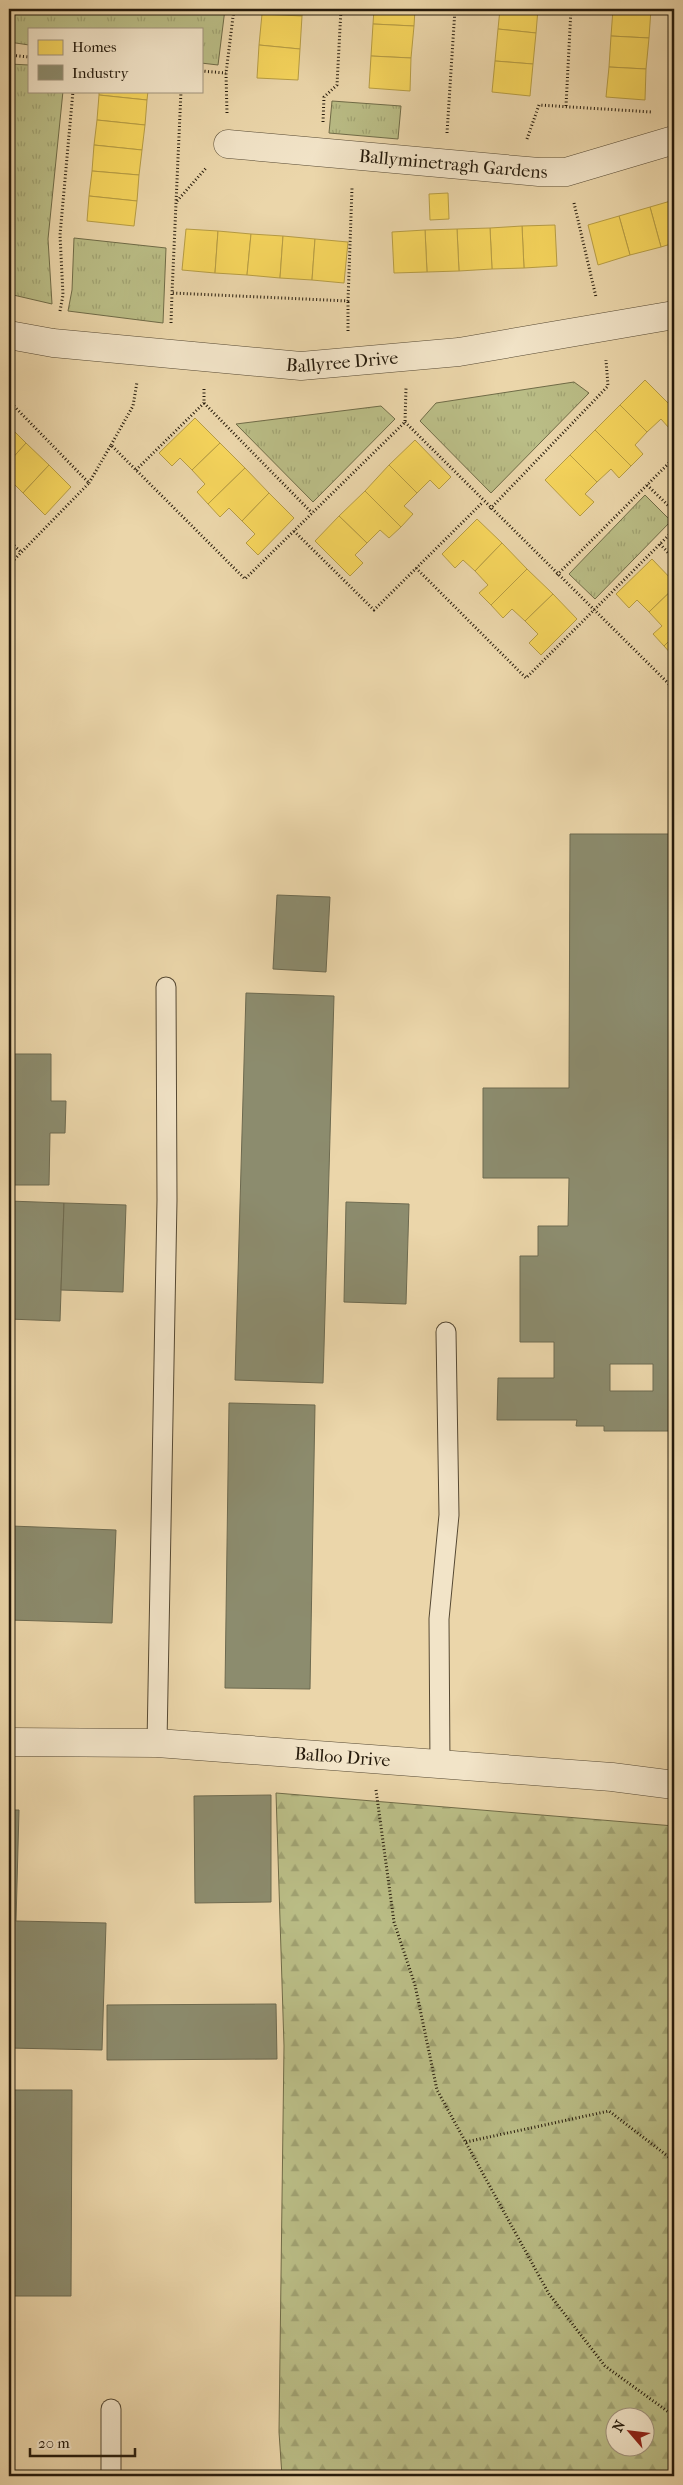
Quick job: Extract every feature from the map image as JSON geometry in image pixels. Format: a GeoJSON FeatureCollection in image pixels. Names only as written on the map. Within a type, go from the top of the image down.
{"type":"FeatureCollection","features":[{"type":"Feature","properties":{"kind":"street","name":"Ballyminetragh Gardens"},"geometry":{"type":"LineString","coordinates":[[228,144],[516,170],[566,172],[674,140]]}},
{"type":"Feature","properties":{"kind":"street","name":"Ballyree Drive"},"geometry":{"type":"LineString","coordinates":[[9,335],[53,344],[302,366],[459,352],[674,315]]}},
{"type":"Feature","properties":{"kind":"street","name":"Balloo Drive"},"geometry":{"type":"LineString","coordinates":[[9,1742],[157,1743],[612,1777],[674,1785]]}},
{"type":"Feature","properties":{"kind":"lane"},"geometry":{"type":"LineString","coordinates":[[157,1743],[167,1200],[166,987]]}},
{"type":"Feature","properties":{"kind":"lane"},"geometry":{"type":"LineString","coordinates":[[440,1765],[439,1619],[449,1515],[446,1332]]}},
{"type":"Feature","properties":{"kind":"lane"},"geometry":{"type":"LineString","coordinates":[[111,2410],[111,2476]]}},
{"type":"Feature","properties":{"kind":"path"},"geometry":{"type":"LineString","coordinates":[[322,152],[324,97],[337,85],[341,9]]}},
{"type":"Feature","properties":{"kind":"path"},"geometry":{"type":"LineString","coordinates":[[445,164],[455,9]]}},
{"type":"Feature","properties":{"kind":"path"},"geometry":{"type":"LineString","coordinates":[[566,106],[571,9]]}},
{"type":"Feature","properties":{"kind":"path"},"geometry":{"type":"LineString","coordinates":[[9,55],[28,57]]}},
{"type":"Feature","properties":{"kind":"path"},"geometry":{"type":"LineString","coordinates":[[202,71],[226,73]]}},
{"type":"Feature","properties":{"kind":"path"},"geometry":{"type":"LineString","coordinates":[[53,344],[63,295],[60,235],[73,92]]}},
{"type":"Feature","properties":{"kind":"path"},"geometry":{"type":"LineString","coordinates":[[181,92],[172,293],[348,301],[353,155]]}},
{"type":"Feature","properties":{"kind":"path"},"geometry":{"type":"LineString","coordinates":[[516,170],[539,105],[646,110],[656,113]]}},
{"type":"Feature","properties":{"kind":"path"},"geometry":{"type":"LineString","coordinates":[[490,509],[608,386],[604,328],[566,172]]}},
{"type":"Feature","properties":{"kind":"path"},"geometry":{"type":"LineString","coordinates":[[9,565],[89,483],[133,406],[142,352]]}},
{"type":"Feature","properties":{"kind":"path"},"geometry":{"type":"LineString","coordinates":[[136,470],[204,403],[206,357]]}},
{"type":"Feature","properties":{"kind":"path"},"geometry":{"type":"LineString","coordinates":[[110,445],[245,579],[405,422],[407,357]]}},
{"type":"Feature","properties":{"kind":"path"},"geometry":{"type":"LineString","coordinates":[[9,401],[89,483]]}},
{"type":"Feature","properties":{"kind":"path"},"geometry":{"type":"LineString","coordinates":[[204,403],[312,513]]}},
{"type":"Feature","properties":{"kind":"path"},"geometry":{"type":"LineString","coordinates":[[405,422],[490,509],[674,689]]}},
{"type":"Feature","properties":{"kind":"path"},"geometry":{"type":"LineString","coordinates":[[557,575],[674,458]]}},
{"type":"Feature","properties":{"kind":"path"},"geometry":{"type":"LineString","coordinates":[[647,485],[674,511]]}},
{"type":"Feature","properties":{"kind":"path"},"geometry":{"type":"LineString","coordinates":[[294,531],[374,610],[483,502]]}},
{"type":"Feature","properties":{"kind":"path"},"geometry":{"type":"LineString","coordinates":[[416,568],[526,678],[674,530]]}},
{"type":"Feature","properties":{"kind":"path"},"geometry":{"type":"LineString","coordinates":[[9,541],[21,552]]}},
{"type":"Feature","properties":{"kind":"path"},"geometry":{"type":"LineString","coordinates":[[660,544],[674,559]]}},
{"type":"Feature","properties":{"kind":"path"},"geometry":{"type":"LineString","coordinates":[[372,1760],[394,1922],[415,1985],[437,2090],[554,2301],[605,2366],[674,2416]]}},
{"type":"Feature","properties":{"kind":"path"},"geometry":{"type":"LineString","coordinates":[[466,2142],[609,2111],[674,2161]]}},
{"type":"Feature","properties":{"kind":"green space"},"geometry":{"type":"Polygon","coordinates":[[[9,9],[225,9],[218,65],[202,63],[202,28],[28,28],[28,45],[9,42],[9,9]]]}},
{"type":"Feature","properties":{"kind":"green space"},"geometry":{"type":"Polygon","coordinates":[[[9,64],[28,65],[28,92],[63,92],[48,239],[52,304],[9,294],[9,64]]]}},
{"type":"Feature","properties":{"kind":"green space"},"geometry":{"type":"Polygon","coordinates":[[[332,101],[401,106],[398,139],[329,133],[332,101]]]}},
{"type":"Feature","properties":{"kind":"green space"},"geometry":{"type":"Polygon","coordinates":[[[74,238],[166,248],[163,323],[68,311],[72,290],[74,238]]]}},
{"type":"Feature","properties":{"kind":"green space"},"geometry":{"type":"Polygon","coordinates":[[[574,382],[589,393],[491,493],[420,421],[436,403],[574,382]]]}},
{"type":"Feature","properties":{"kind":"green space"},"geometry":{"type":"Polygon","coordinates":[[[381,406],[395,419],[313,502],[236,424],[381,406]]]}},
{"type":"Feature","properties":{"kind":"green space"},"geometry":{"type":"Polygon","coordinates":[[[645,495],[671,521],[595,599],[569,574],[645,495]]]}},
{"type":"Feature","properties":{"kind":"green space"},"geometry":{"type":"Polygon","coordinates":[[[276,1793],[674,1826],[674,2476],[282,2476],[279,2432],[284,2046],[276,1793]]]}},
{"type":"Feature","properties":{"kind":"building: Homes"},"geometry":{"type":"Polygon","coordinates":[[[262,9],[303,9],[302,16],[262,14],[262,9]]]}},
{"type":"Feature","properties":{"kind":"building: Homes"},"geometry":{"type":"Polygon","coordinates":[[[374,9],[415,9],[414,26],[373,24],[374,9]]]}},
{"type":"Feature","properties":{"kind":"building: Homes"},"geometry":{"type":"Polygon","coordinates":[[[500,9],[538,9],[536,33],[498,29],[500,9]]]}},
{"type":"Feature","properties":{"kind":"building: Homes"},"geometry":{"type":"Polygon","coordinates":[[[613,9],[651,9],[649,38],[611,36],[613,9]]]}},
{"type":"Feature","properties":{"kind":"building: Homes"},"geometry":{"type":"Polygon","coordinates":[[[262,14],[302,16],[300,49],[259,45],[262,14]]]}},
{"type":"Feature","properties":{"kind":"building: Homes"},"geometry":{"type":"Polygon","coordinates":[[[373,24],[414,26],[411,58],[371,56],[373,24]]]}},
{"type":"Feature","properties":{"kind":"building: Homes"},"geometry":{"type":"Polygon","coordinates":[[[498,29],[536,33],[533,64],[495,61],[498,29]]]}},
{"type":"Feature","properties":{"kind":"building: Homes"},"geometry":{"type":"Polygon","coordinates":[[[611,36],[649,38],[646,69],[609,67],[611,36]]]}},
{"type":"Feature","properties":{"kind":"building: Homes"},"geometry":{"type":"Polygon","coordinates":[[[259,45],[300,49],[298,80],[257,78],[259,45]]]}},
{"type":"Feature","properties":{"kind":"building: Homes"},"geometry":{"type":"Polygon","coordinates":[[[371,56],[411,58],[410,91],[369,88],[371,56]]]}},
{"type":"Feature","properties":{"kind":"building: Homes"},"geometry":{"type":"Polygon","coordinates":[[[495,61],[533,64],[530,96],[492,92],[495,61]]]}},
{"type":"Feature","properties":{"kind":"building: Homes"},"geometry":{"type":"Polygon","coordinates":[[[609,67],[646,69],[645,100],[606,97],[609,67]]]}},
{"type":"Feature","properties":{"kind":"building: Homes"},"geometry":{"type":"Polygon","coordinates":[[[99,92],[148,92],[147,100],[99,95],[99,92]]]}},
{"type":"Feature","properties":{"kind":"building: Homes"},"geometry":{"type":"Polygon","coordinates":[[[99,95],[147,100],[145,125],[97,120],[99,95]]]}},
{"type":"Feature","properties":{"kind":"building: Homes"},"geometry":{"type":"Polygon","coordinates":[[[97,120],[145,125],[142,150],[94,145],[97,120]]]}},
{"type":"Feature","properties":{"kind":"building: Homes"},"geometry":{"type":"Polygon","coordinates":[[[94,145],[142,150],[139,175],[92,171],[94,145]]]}},
{"type":"Feature","properties":{"kind":"building: Homes"},"geometry":{"type":"Polygon","coordinates":[[[92,171],[139,175],[137,201],[89,196],[92,171]]]}},
{"type":"Feature","properties":{"kind":"building: Homes"},"geometry":{"type":"Polygon","coordinates":[[[448,193],[449,219],[430,220],[429,194],[448,193]]]}},
{"type":"Feature","properties":{"kind":"building: Homes"},"geometry":{"type":"Polygon","coordinates":[[[89,196],[137,201],[134,226],[87,221],[89,196]]]}},
{"type":"Feature","properties":{"kind":"building: Homes"},"geometry":{"type":"Polygon","coordinates":[[[674,200],[674,243],[661,247],[650,207],[674,200]]]}},
{"type":"Feature","properties":{"kind":"building: Homes"},"geometry":{"type":"Polygon","coordinates":[[[650,207],[661,247],[630,255],[619,216],[650,207]]]}},
{"type":"Feature","properties":{"kind":"building: Homes"},"geometry":{"type":"Polygon","coordinates":[[[619,216],[630,255],[598,265],[588,225],[619,216]]]}},
{"type":"Feature","properties":{"kind":"building: Homes"},"geometry":{"type":"Polygon","coordinates":[[[555,225],[557,266],[524,268],[522,226],[555,225]]]}},
{"type":"Feature","properties":{"kind":"building: Homes"},"geometry":{"type":"Polygon","coordinates":[[[522,226],[524,268],[492,269],[490,228],[522,226]]]}},
{"type":"Feature","properties":{"kind":"building: Homes"},"geometry":{"type":"Polygon","coordinates":[[[490,228],[492,269],[459,271],[457,229],[490,228]]]}},
{"type":"Feature","properties":{"kind":"building: Homes"},"geometry":{"type":"Polygon","coordinates":[[[186,229],[218,231],[215,273],[182,270],[186,229]]]}},
{"type":"Feature","properties":{"kind":"building: Homes"},"geometry":{"type":"Polygon","coordinates":[[[457,229],[459,271],[427,272],[425,230],[457,229]]]}},
{"type":"Feature","properties":{"kind":"building: Homes"},"geometry":{"type":"Polygon","coordinates":[[[425,230],[427,272],[394,273],[392,232],[425,230]]]}},
{"type":"Feature","properties":{"kind":"building: Homes"},"geometry":{"type":"Polygon","coordinates":[[[218,231],[251,234],[247,275],[215,273],[218,231]]]}},
{"type":"Feature","properties":{"kind":"building: Homes"},"geometry":{"type":"Polygon","coordinates":[[[251,234],[283,236],[280,278],[247,275],[251,234]]]}},
{"type":"Feature","properties":{"kind":"building: Homes"},"geometry":{"type":"Polygon","coordinates":[[[283,236],[315,239],[312,280],[280,278],[283,236]]]}},
{"type":"Feature","properties":{"kind":"building: Homes"},"geometry":{"type":"Polygon","coordinates":[[[315,239],[348,242],[344,283],[312,280],[315,239]]]}},
{"type":"Feature","properties":{"kind":"building: Homes"},"geometry":{"type":"Polygon","coordinates":[[[645,380],[674,409],[674,423],[669,428],[661,419],[647,432],[620,405],[645,380]]]}},
{"type":"Feature","properties":{"kind":"building: Homes"},"geometry":{"type":"Polygon","coordinates":[[[620,405],[647,432],[635,445],[643,454],[631,466],[595,430],[620,405]]]}},
{"type":"Feature","properties":{"kind":"building: Homes"},"geometry":{"type":"Polygon","coordinates":[[[195,418],[220,443],[192,470],[180,458],[172,466],[159,453],[195,418]]]}},
{"type":"Feature","properties":{"kind":"building: Homes"},"geometry":{"type":"Polygon","coordinates":[[[9,426],[26,443],[9,462],[9,426]]]}},
{"type":"Feature","properties":{"kind":"building: Homes"},"geometry":{"type":"Polygon","coordinates":[[[595,430],[631,466],[619,478],[611,469],[597,482],[570,455],[595,430]]]}},
{"type":"Feature","properties":{"kind":"building: Homes"},"geometry":{"type":"Polygon","coordinates":[[[415,440],[451,477],[439,489],[430,480],[417,493],[389,465],[415,440]]]}},
{"type":"Feature","properties":{"kind":"building: Homes"},"geometry":{"type":"Polygon","coordinates":[[[26,443],[49,465],[23,493],[9,479],[9,462],[26,443]]]}},
{"type":"Feature","properties":{"kind":"building: Homes"},"geometry":{"type":"Polygon","coordinates":[[[220,443],[245,468],[208,504],[197,492],[205,484],[192,470],[220,443]]]}},
{"type":"Feature","properties":{"kind":"building: Homes"},"geometry":{"type":"Polygon","coordinates":[[[570,455],[597,482],[585,494],[594,502],[580,516],[545,480],[570,455]]]}},
{"type":"Feature","properties":{"kind":"building: Homes"},"geometry":{"type":"Polygon","coordinates":[[[49,465],[71,487],[45,515],[23,493],[49,465]]]}},
{"type":"Feature","properties":{"kind":"building: Homes"},"geometry":{"type":"Polygon","coordinates":[[[389,465],[417,493],[404,506],[413,514],[401,527],[365,491],[389,465]]]}},
{"type":"Feature","properties":{"kind":"building: Homes"},"geometry":{"type":"Polygon","coordinates":[[[245,468],[269,493],[242,521],[229,508],[220,517],[208,504],[245,468]]]}},
{"type":"Feature","properties":{"kind":"building: Homes"},"geometry":{"type":"Polygon","coordinates":[[[365,491],[401,527],[389,538],[380,530],[367,543],[339,516],[365,491]]]}},
{"type":"Feature","properties":{"kind":"building: Homes"},"geometry":{"type":"Polygon","coordinates":[[[269,493],[294,518],[258,555],[246,543],[255,534],[242,521],[269,493]]]}},
{"type":"Feature","properties":{"kind":"building: Homes"},"geometry":{"type":"Polygon","coordinates":[[[339,516],[367,543],[355,555],[363,563],[350,576],[315,541],[339,516]]]}},
{"type":"Feature","properties":{"kind":"building: Homes"},"geometry":{"type":"Polygon","coordinates":[[[477,519],[502,543],[475,571],[463,560],[455,568],[442,554],[477,519]]]}},
{"type":"Feature","properties":{"kind":"building: Homes"},"geometry":{"type":"Polygon","coordinates":[[[502,543],[527,569],[491,605],[479,593],[488,585],[475,571],[502,543]]]}},
{"type":"Feature","properties":{"kind":"building: Homes"},"geometry":{"type":"Polygon","coordinates":[[[652,559],[674,582],[674,588],[649,612],[637,600],[629,608],[616,594],[652,559]]]}},
{"type":"Feature","properties":{"kind":"building: Homes"},"geometry":{"type":"Polygon","coordinates":[[[527,569],[553,594],[525,621],[512,609],[503,618],[491,605],[527,569]]]}},
{"type":"Feature","properties":{"kind":"building: Homes"},"geometry":{"type":"Polygon","coordinates":[[[674,588],[674,636],[664,646],[653,634],[662,626],[649,612],[674,588]]]}},
{"type":"Feature","properties":{"kind":"building: Homes"},"geometry":{"type":"Polygon","coordinates":[[[553,594],[577,619],[541,655],[529,643],[538,634],[525,621],[553,594]]]}},
{"type":"Feature","properties":{"kind":"building: Homes"},"geometry":{"type":"Polygon","coordinates":[[[674,636],[674,657],[664,646],[674,636]]]}},
{"type":"Feature","properties":{"kind":"building: Industry"},"geometry":{"type":"Polygon","coordinates":[[[570,834],[674,834],[674,1431],[604,1431],[604,1426],[576,1426],[577,1420],[497,1420],[498,1378],[554,1378],[554,1342],[520,1342],[520,1256],[538,1256],[538,1226],[568,1226],[569,1178],[483,1178],[483,1088],[569,1088],[570,834]],[[610,1364],[610,1391],[653,1391],[653,1364],[610,1364]]]}},
{"type":"Feature","properties":{"kind":"building: Industry"},"geometry":{"type":"Polygon","coordinates":[[[277,895],[330,897],[326,972],[273,969],[277,895]]]}},
{"type":"Feature","properties":{"kind":"building: Industry"},"geometry":{"type":"Polygon","coordinates":[[[246,993],[334,996],[323,1383],[235,1380],[246,993]]]}},
{"type":"Feature","properties":{"kind":"building: Industry"},"geometry":{"type":"Polygon","coordinates":[[[9,1054],[51,1054],[51,1101],[66,1101],[65,1133],[50,1133],[49,1185],[9,1185],[9,1054]]]}},
{"type":"Feature","properties":{"kind":"building: Industry"},"geometry":{"type":"Polygon","coordinates":[[[9,1201],[64,1203],[60,1321],[9,1319],[9,1201]]]}},
{"type":"Feature","properties":{"kind":"building: Industry"},"geometry":{"type":"Polygon","coordinates":[[[346,1202],[409,1204],[406,1304],[344,1302],[346,1202]]]}},
{"type":"Feature","properties":{"kind":"building: Industry"},"geometry":{"type":"Polygon","coordinates":[[[64,1203],[126,1205],[123,1292],[61,1290],[64,1203]]]}},
{"type":"Feature","properties":{"kind":"building: Industry"},"geometry":{"type":"Polygon","coordinates":[[[229,1403],[315,1405],[310,1689],[225,1688],[229,1403]]]}},
{"type":"Feature","properties":{"kind":"building: Industry"},"geometry":{"type":"Polygon","coordinates":[[[11,1526],[116,1530],[112,1623],[9,1620],[11,1526]]]}},
{"type":"Feature","properties":{"kind":"building: Industry"},"geometry":{"type":"Polygon","coordinates":[[[271,1795],[271,1902],[195,1903],[194,1796],[271,1795]]]}},
{"type":"Feature","properties":{"kind":"building: Industry"},"geometry":{"type":"Polygon","coordinates":[[[9,1810],[19,1810],[16,1921],[106,1923],[102,2050],[9,2048],[9,1810]]]}},
{"type":"Feature","properties":{"kind":"building: Industry"},"geometry":{"type":"Polygon","coordinates":[[[276,2004],[277,2059],[107,2060],[107,2005],[276,2004]]]}},
{"type":"Feature","properties":{"kind":"building: Industry"},"geometry":{"type":"Polygon","coordinates":[[[9,2090],[72,2090],[71,2296],[9,2296],[9,2090]]]}}]}
